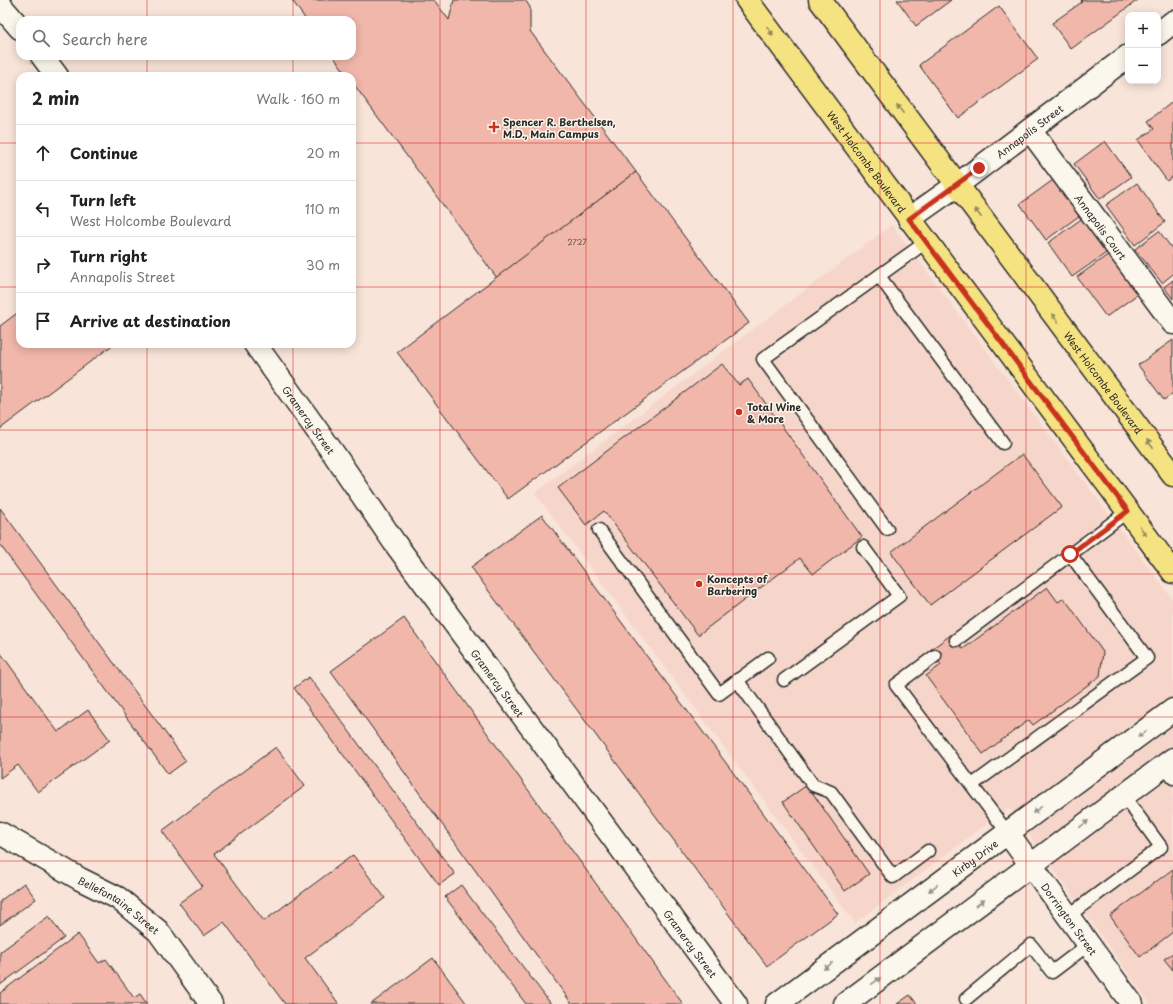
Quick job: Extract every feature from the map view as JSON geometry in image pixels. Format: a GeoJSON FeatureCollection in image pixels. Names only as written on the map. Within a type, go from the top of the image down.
{"type":"FeatureCollection","features":[{"type":"Feature","properties":{"kind":"main road","name":"West Holcombe Boulevard"},"geometry":{"type":"LineString","coordinates":[[747,0],[1173,572]]}},
{"type":"Feature","properties":{"kind":"main road","name":"West Holcombe Boulevard"},"geometry":{"type":"LineString","coordinates":[[820,0],[1173,476]]}},
{"type":"Feature","properties":{"kind":"street"},"geometry":{"type":"LineString","coordinates":[[0,5],[16,23]]}},
{"type":"Feature","properties":{"kind":"street"},"geometry":{"type":"LineString","coordinates":[[1161,32],[1173,22]]}},
{"type":"Feature","properties":{"kind":"street","name":"Annapolis Street"},"geometry":{"type":"LineString","coordinates":[[909,219],[957,185],[1125,58]]}},
{"type":"Feature","properties":{"kind":"street"},"geometry":{"type":"LineString","coordinates":[[45,60],[54,72]]}},
{"type":"Feature","properties":{"kind":"street","name":"Annapolis Court"},"geometry":{"type":"LineString","coordinates":[[1030,130],[1173,323]]}},
{"type":"Feature","properties":{"kind":"street","name":"Gramercy Street"},"geometry":{"type":"LineString","coordinates":[[260,351],[334,454],[394,542],[736,1004]]}},
{"type":"Feature","properties":{"kind":"street","name":"Kirby Drive"},"geometry":{"type":"LineString","coordinates":[[777,1004],[1173,710]]}},
{"type":"Feature","properties":{"kind":"street"},"geometry":{"type":"LineString","coordinates":[[845,1004],[1123,795],[1170,768]]}},
{"type":"Feature","properties":{"kind":"street","name":"Dorrington Street"},"geometry":{"type":"LineString","coordinates":[[1007,832],[1132,1004]]}},
{"type":"Feature","properties":{"kind":"street","name":"Bellefontaine Street"},"geometry":{"type":"LineString","coordinates":[[0,834],[80,879],[118,898],[158,931],[211,1004]]}},
{"type":"Feature","properties":{"kind":"lane"},"geometry":{"type":"LineString","coordinates":[[887,529],[763,359],[926,242]]}},
{"type":"Feature","properties":{"kind":"lane"},"geometry":{"type":"LineString","coordinates":[[879,276],[1003,443]]}},
{"type":"Feature","properties":{"kind":"lane"},"geometry":{"type":"LineString","coordinates":[[956,640],[1128,511]]}},
{"type":"Feature","properties":{"kind":"lane"},"geometry":{"type":"LineString","coordinates":[[599,530],[719,694],[768,658]]}},
{"type":"Feature","properties":{"kind":"lane"},"geometry":{"type":"LineString","coordinates":[[784,680],[899,596],[863,547]]}},
{"type":"Feature","properties":{"kind":"lane"},"geometry":{"type":"LineString","coordinates":[[972,785],[1147,658],[1070,554]]}},
{"type":"Feature","properties":{"kind":"lane"},"geometry":{"type":"LineString","coordinates":[[934,656],[896,685],[1007,832]]}},
{"type":"Feature","properties":{"kind":"lane"},"geometry":{"type":"LineString","coordinates":[[737,680],[813,785],[832,792],[893,877],[928,851]]}},
{"type":"Feature","properties":{"kind":"lane"},"geometry":{"type":"LineString","coordinates":[[1068,916],[1161,848],[1123,795]]}},
{"type":"Feature","properties":{"kind":"lane"},"geometry":{"type":"LineString","coordinates":[[966,999],[1031,945],[1052,972],[1088,944]]}},
{"type":"Feature","properties":{"kind":"shaded area"},"geometry":{"type":"Polygon","coordinates":[[[892,225],[1173,600],[1173,1004],[1150,1004],[1009,807],[855,923],[535,493],[892,225]]]}},
{"type":"Feature","properties":{"kind":"building","name":"Spencer R. Berthelsen, M.D., Main Campus"},"geometry":{"type":"Polygon","coordinates":[[[292,0],[434,0],[449,20],[454,0],[525,0],[530,7],[530,31],[636,172],[497,278],[356,87],[356,72],[345,72],[336,60],[356,60],[356,16],[303,16],[292,0]]]}},
{"type":"Feature","properties":{"kind":"building"},"geometry":{"type":"Polygon","coordinates":[[[897,0],[951,0],[916,26],[897,0]]]}},
{"type":"Feature","properties":{"kind":"building"},"geometry":{"type":"Polygon","coordinates":[[[1081,0],[1138,0],[1071,49],[1052,23],[1082,2],[1081,0]]]}},
{"type":"Feature","properties":{"kind":"building"},"geometry":{"type":"Polygon","coordinates":[[[999,6],[1038,59],[958,118],[919,65],[999,6]]]}},
{"type":"Feature","properties":{"kind":"building"},"geometry":{"type":"Polygon","coordinates":[[[1171,103],[1173,106],[1173,176],[1167,181],[1138,140],[1154,129],[1148,121],[1171,103]]]}},
{"type":"Feature","properties":{"kind":"building"},"geometry":{"type":"Polygon","coordinates":[[[1105,141],[1131,177],[1100,199],[1074,164],[1105,141]]]}},
{"type":"Feature","properties":{"kind":"building"},"geometry":{"type":"Polygon","coordinates":[[[636,172],[749,323],[508,499],[397,352],[636,172]]]}},
{"type":"Feature","properties":{"kind":"building"},"geometry":{"type":"Polygon","coordinates":[[[1053,180],[1079,216],[1046,240],[1020,204],[1053,180]]]}},
{"type":"Feature","properties":{"kind":"building"},"geometry":{"type":"Polygon","coordinates":[[[1137,183],[1165,222],[1135,245],[1106,205],[1137,183]]]}},
{"type":"Feature","properties":{"kind":"building"},"geometry":{"type":"Polygon","coordinates":[[[1084,217],[1109,251],[1072,277],[1048,243],[1084,217]]]}},
{"type":"Feature","properties":{"kind":"building"},"geometry":{"type":"Polygon","coordinates":[[[1159,231],[1173,250],[1173,274],[1162,283],[1135,249],[1159,231]]]}},
{"type":"Feature","properties":{"kind":"building"},"geometry":{"type":"Polygon","coordinates":[[[1109,254],[1138,294],[1106,317],[1077,277],[1109,254]]]}},
{"type":"Feature","properties":{"kind":"building"},"geometry":{"type":"Polygon","coordinates":[[[1173,280],[1173,299],[1164,287],[1173,280]]]}},
{"type":"Feature","properties":{"kind":"building"},"geometry":{"type":"Polygon","coordinates":[[[16,314],[16,348],[109,348],[0,429],[0,326],[16,314]]]}},
{"type":"Feature","properties":{"kind":"building"},"geometry":{"type":"Polygon","coordinates":[[[1173,340],[1173,393],[1164,400],[1138,365],[1173,340]]]}},
{"type":"Feature","properties":{"kind":"building"},"geometry":{"type":"Polygon","coordinates":[[[722,364],[739,385],[748,379],[862,537],[813,574],[800,558],[698,635],[604,511],[586,525],[558,488],[722,364]]]}},
{"type":"Feature","properties":{"kind":"building"},"geometry":{"type":"Polygon","coordinates":[[[1022,454],[1062,507],[930,605],[891,552],[1022,454]]]}},
{"type":"Feature","properties":{"kind":"building"},"geometry":{"type":"Polygon","coordinates":[[[0,508],[186,761],[168,774],[0,545],[0,508]]]}},
{"type":"Feature","properties":{"kind":"building"},"geometry":{"type":"Polygon","coordinates":[[[542,515],[838,914],[767,966],[471,567],[542,515]]]}},
{"type":"Feature","properties":{"kind":"building"},"geometry":{"type":"Polygon","coordinates":[[[1047,587],[1058,602],[1064,598],[1103,652],[1100,676],[1033,725],[1029,720],[983,754],[926,676],[941,665],[930,650],[952,634],[963,649],[1047,587]]]}},
{"type":"Feature","properties":{"kind":"building"},"geometry":{"type":"Polygon","coordinates":[[[404,618],[683,1004],[572,1004],[331,671],[404,618]]]}},
{"type":"Feature","properties":{"kind":"building"},"geometry":{"type":"Polygon","coordinates":[[[0,652],[58,732],[88,710],[110,740],[38,792],[18,765],[0,778],[0,652]]]}},
{"type":"Feature","properties":{"kind":"building"},"geometry":{"type":"Polygon","coordinates":[[[309,677],[455,874],[439,885],[294,688],[309,677]]]}},
{"type":"Feature","properties":{"kind":"building"},"geometry":{"type":"Polygon","coordinates":[[[276,747],[305,786],[214,854],[264,921],[353,855],[385,898],[305,958],[339,1004],[285,1004],[224,922],[204,936],[179,903],[202,886],[162,831],[276,747]]]}},
{"type":"Feature","properties":{"kind":"building"},"geometry":{"type":"Polygon","coordinates":[[[807,785],[869,874],[845,891],[783,802],[807,785]]]}},
{"type":"Feature","properties":{"kind":"building"},"geometry":{"type":"Polygon","coordinates":[[[1173,869],[1173,932],[1140,957],[1110,916],[1173,869]]]}},
{"type":"Feature","properties":{"kind":"building"},"geometry":{"type":"Polygon","coordinates":[[[24,883],[36,899],[0,925],[0,901],[24,883]]]}},
{"type":"Feature","properties":{"kind":"building"},"geometry":{"type":"Polygon","coordinates":[[[461,885],[551,1004],[526,1004],[445,897],[461,885]]]}},
{"type":"Feature","properties":{"kind":"building"},"geometry":{"type":"Polygon","coordinates":[[[49,916],[64,938],[0,985],[0,952],[49,916]]]}},
{"type":"Feature","properties":{"kind":"building"},"geometry":{"type":"Polygon","coordinates":[[[78,934],[99,963],[106,959],[134,998],[140,994],[147,1004],[0,1004],[0,993],[78,934]]]}},
{"type":"Feature","properties":{"kind":"building"},"geometry":{"type":"Polygon","coordinates":[[[1173,953],[1173,970],[1164,959],[1173,953]]]}},
{"type":"Feature","properties":{"kind":"building"},"geometry":{"type":"Polygon","coordinates":[[[433,958],[467,1004],[371,1004],[433,958]]]}},
{"type":"Feature","properties":{"kind":"building"},"geometry":{"type":"Polygon","coordinates":[[[910,995],[917,1004],[897,1004],[910,995]]]}},
{"type":"Feature","properties":{"kind":"place","name":"Spencer R. Berthelsen, M.D., Main Campus"},"geometry":{"type":"Point","coordinates":[494,127]}},
{"type":"Feature","properties":{"kind":"place","name":"Total Wine & More"},"geometry":{"type":"Point","coordinates":[739,412]}},
{"type":"Feature","properties":{"kind":"place","name":"Koncepts of Barbering"},"geometry":{"type":"Point","coordinates":[699,584]}},
{"type":"Feature","properties":{"kind":"route"},"geometry":{"type":"LineString","coordinates":[[979,168],[909,219],[1056,413],[1128,511],[1070,554]]}}]}
